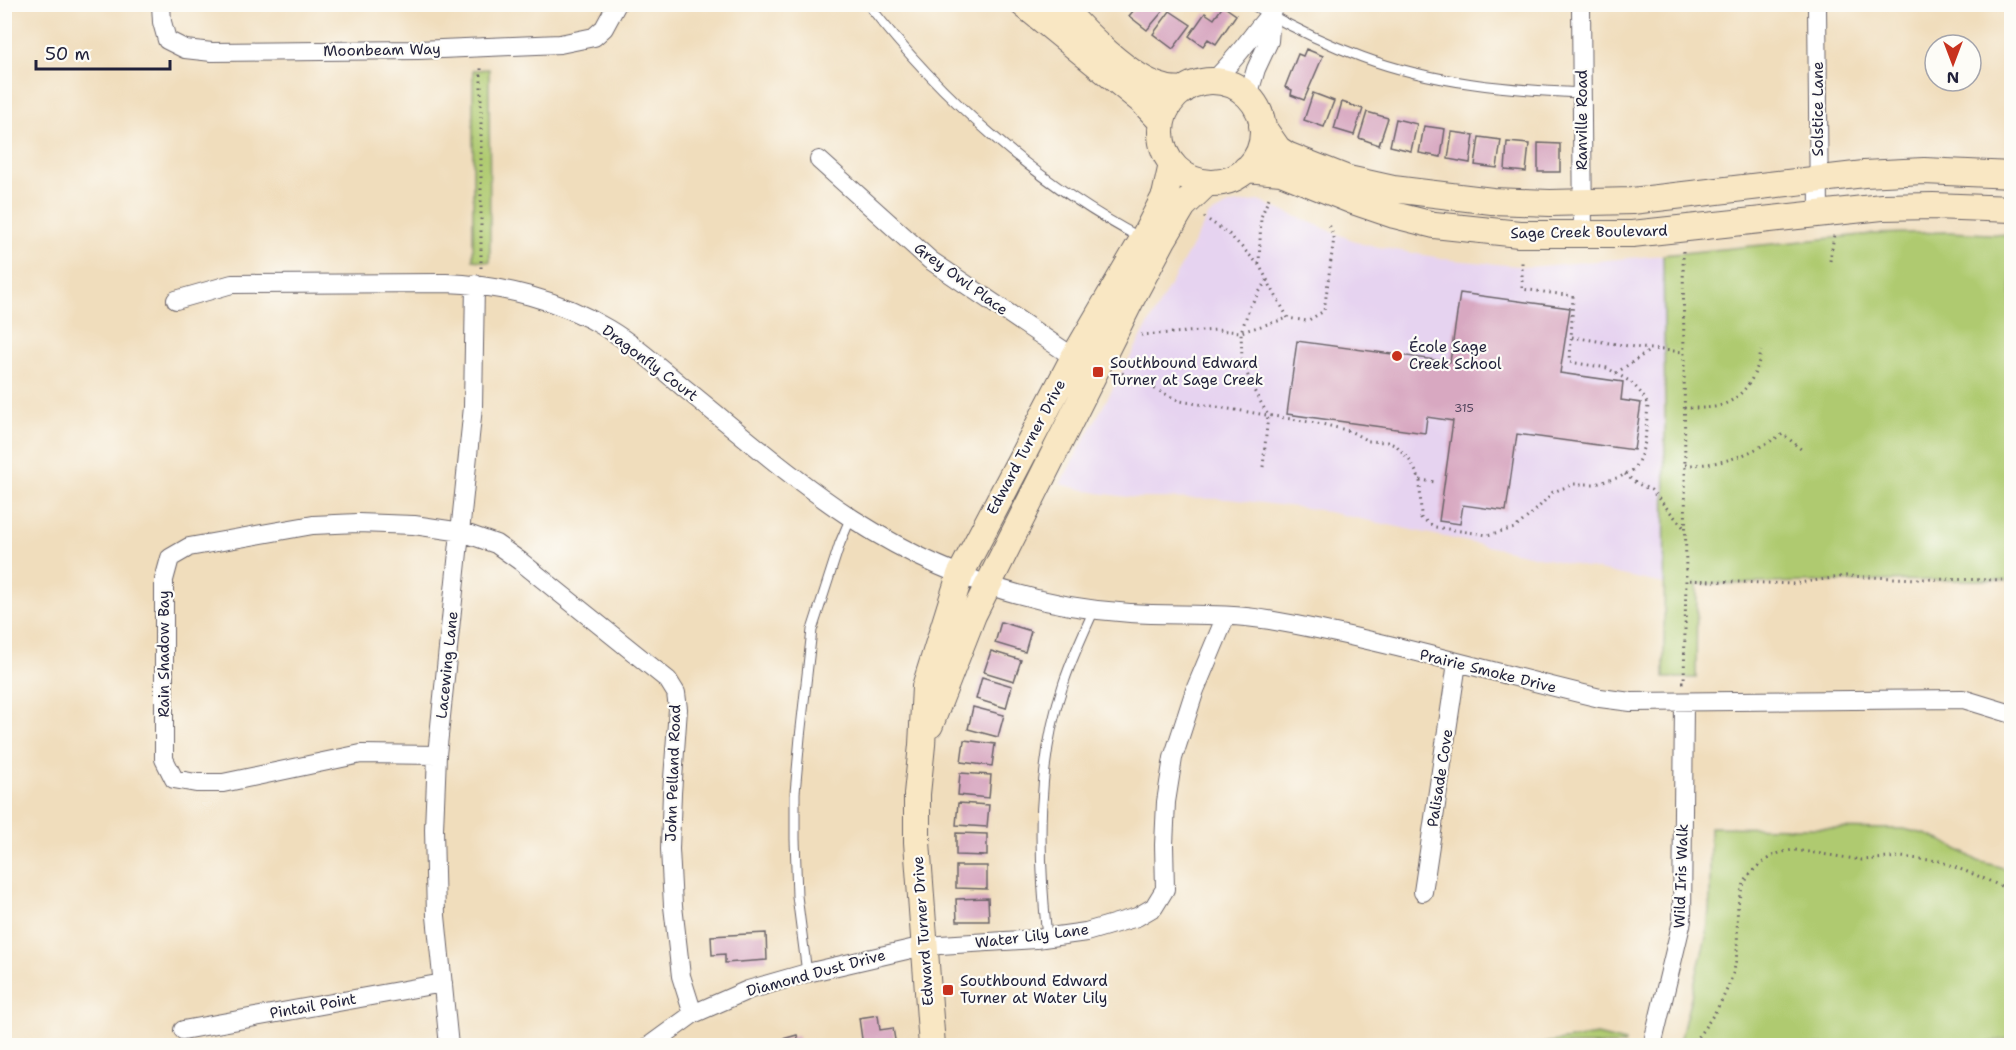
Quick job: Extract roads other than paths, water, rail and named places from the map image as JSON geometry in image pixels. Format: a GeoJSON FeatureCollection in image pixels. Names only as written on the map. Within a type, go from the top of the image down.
{"type":"FeatureCollection","features":[{"type":"Feature","properties":{"kind":"street","name":"Moonbeam Way"},"geometry":{"type":"LineString","coordinates":[[161,4],[162,22],[167,40],[185,49],[223,52],[418,50],[560,44],[594,37],[604,28],[617,4]]}},
{"type":"Feature","properties":{"kind":"street"},"geometry":{"type":"LineString","coordinates":[[1023,4],[1144,103],[1162,122]]}},
{"type":"Feature","properties":{"kind":"street"},"geometry":{"type":"LineString","coordinates":[[1059,4],[1074,21],[1117,60],[1144,80],[1166,88],[1184,90]]}},
{"type":"Feature","properties":{"kind":"street","name":"Ranville Road"},"geometry":{"type":"LineString","coordinates":[[1581,4],[1583,235]]}},
{"type":"Feature","properties":{"kind":"street","name":"Solstice Lane"},"geometry":{"type":"LineString","coordinates":[[1817,4],[1819,213]]}},
{"type":"Feature","properties":{"kind":"street"},"geometry":{"type":"LineString","coordinates":[[1212,82],[1237,58],[1273,10]]}},
{"type":"Feature","properties":{"kind":"street"},"geometry":{"type":"LineString","coordinates":[[1250,99],[1256,69],[1269,41],[1273,10]]}},
{"type":"Feature","properties":{"kind":"street"},"geometry":{"type":"LineString","coordinates":[[1212,82],[1226,84],[1239,90],[1250,99],[1258,112],[1262,126],[1261,145],[1246,169],[1228,180],[1207,183],[1188,177],[1172,164],[1163,148],[1162,122],[1170,104],[1184,90],[1190,86],[1212,82]]}},
{"type":"Feature","properties":{"kind":"street","name":"Sage Creek Boulevard"},"geometry":{"type":"LineString","coordinates":[[1262,126],[1278,149],[1287,155],[1348,179],[1393,189],[1492,201],[1583,203],[1632,201],[1818,179],[1924,171],[2012,175]]}},
{"type":"Feature","properties":{"kind":"street","name":"Grey Owl Place"},"geometry":{"type":"LineString","coordinates":[[819,160],[930,260],[1079,360]]}},
{"type":"Feature","properties":{"kind":"street","name":"Edward Turner Drive"},"geometry":{"type":"LineString","coordinates":[[972,580],[1151,243],[1172,164]]}},
{"type":"Feature","properties":{"kind":"street","name":"Sage Creek Boulevard"},"geometry":{"type":"LineString","coordinates":[[1246,169],[1281,172],[1353,201],[1434,225],[1519,234],[1632,234],[1882,207],[2012,209]]}},
{"type":"Feature","properties":{"kind":"street","name":"Edward Turner Drive"},"geometry":{"type":"LineString","coordinates":[[932,1046],[917,842],[917,794],[922,745],[973,615],[972,580],[1079,360],[1151,243],[1183,206],[1207,183]]}},
{"type":"Feature","properties":{"kind":"street","name":"Dragonfly Court"},"geometry":{"type":"LineString","coordinates":[[176,300],[232,284],[475,284],[561,306],[608,329],[646,356],[793,477],[851,517],[928,562],[972,580]]}},
{"type":"Feature","properties":{"kind":"street","name":"Lacewing Lane"},"geometry":{"type":"LineString","coordinates":[[449,1046],[436,905],[434,829],[437,755],[462,532],[473,407],[475,284]]}},
{"type":"Feature","properties":{"kind":"street","name":"Rain Shadow Bay"},"geometry":{"type":"LineString","coordinates":[[437,755],[361,754],[224,783],[196,783],[174,779],[164,759],[164,580],[170,558],[189,547],[313,525],[358,523],[414,525],[462,532]]}},
{"type":"Feature","properties":{"kind":"street","name":"John Pelland Road"},"geometry":{"type":"LineString","coordinates":[[462,532],[496,544],[520,561],[668,680],[676,693],[678,710],[670,849],[673,906],[681,976],[693,1014]]}},
{"type":"Feature","properties":{"kind":"street","name":"Prairie Smoke Drive"},"geometry":{"type":"LineString","coordinates":[[972,580],[1041,602],[1094,610],[1264,619],[1317,629],[1600,698],[1631,702],[1963,699],[2012,714]]}},
{"type":"Feature","properties":{"kind":"street","name":"Water Lily Lane"},"geometry":{"type":"LineString","coordinates":[[924,946],[1086,932],[1137,917],[1154,907],[1166,889],[1165,823],[1173,758],[1196,690],[1226,616]]}},
{"type":"Feature","properties":{"kind":"street","name":"Palisade Cove"},"geometry":{"type":"LineString","coordinates":[[1423,892],[1457,663]]}},
{"type":"Feature","properties":{"kind":"street","name":"Wild Iris Walk"},"geometry":{"type":"LineString","coordinates":[[1652,1046],[1682,921],[1677,702]]}},
{"type":"Feature","properties":{"kind":"street","name":"Diamond Dust Drive"},"geometry":{"type":"LineString","coordinates":[[649,1046],[693,1014],[748,990],[807,973],[924,946]]}},
{"type":"Feature","properties":{"kind":"street","name":"Pintail Point"},"geometry":{"type":"LineString","coordinates":[[183,1030],[442,983]]}},
{"type":"Feature","properties":{"kind":"lane"},"geometry":{"type":"LineString","coordinates":[[868,4],[902,46],[934,80],[998,140],[1076,198],[1151,243]]}},
{"type":"Feature","properties":{"kind":"lane"},"geometry":{"type":"LineString","coordinates":[[1251,4],[1273,10],[1309,35],[1364,58],[1410,71],[1499,88],[1583,93]]}},
{"type":"Feature","properties":{"kind":"lane"},"geometry":{"type":"LineString","coordinates":[[807,973],[797,896],[795,851],[795,793],[800,737],[812,630],[837,552],[851,517]]}},
{"type":"Feature","properties":{"kind":"lane"},"geometry":{"type":"LineString","coordinates":[[1047,937],[1040,861],[1046,759],[1063,685],[1094,610]]}},
{"type":"Feature","properties":{"kind":"place","name":"École Sage Creek School"},"geometry":{"type":"Point","coordinates":[1397,356]}},
{"type":"Feature","properties":{"kind":"place","name":"Southbound Edward Turner at Sage Creek"},"geometry":{"type":"Point","coordinates":[1098,372]}},
{"type":"Feature","properties":{"kind":"place","name":"Southbound Edward Turner at Water Lily"},"geometry":{"type":"Point","coordinates":[948,990]}}]}
